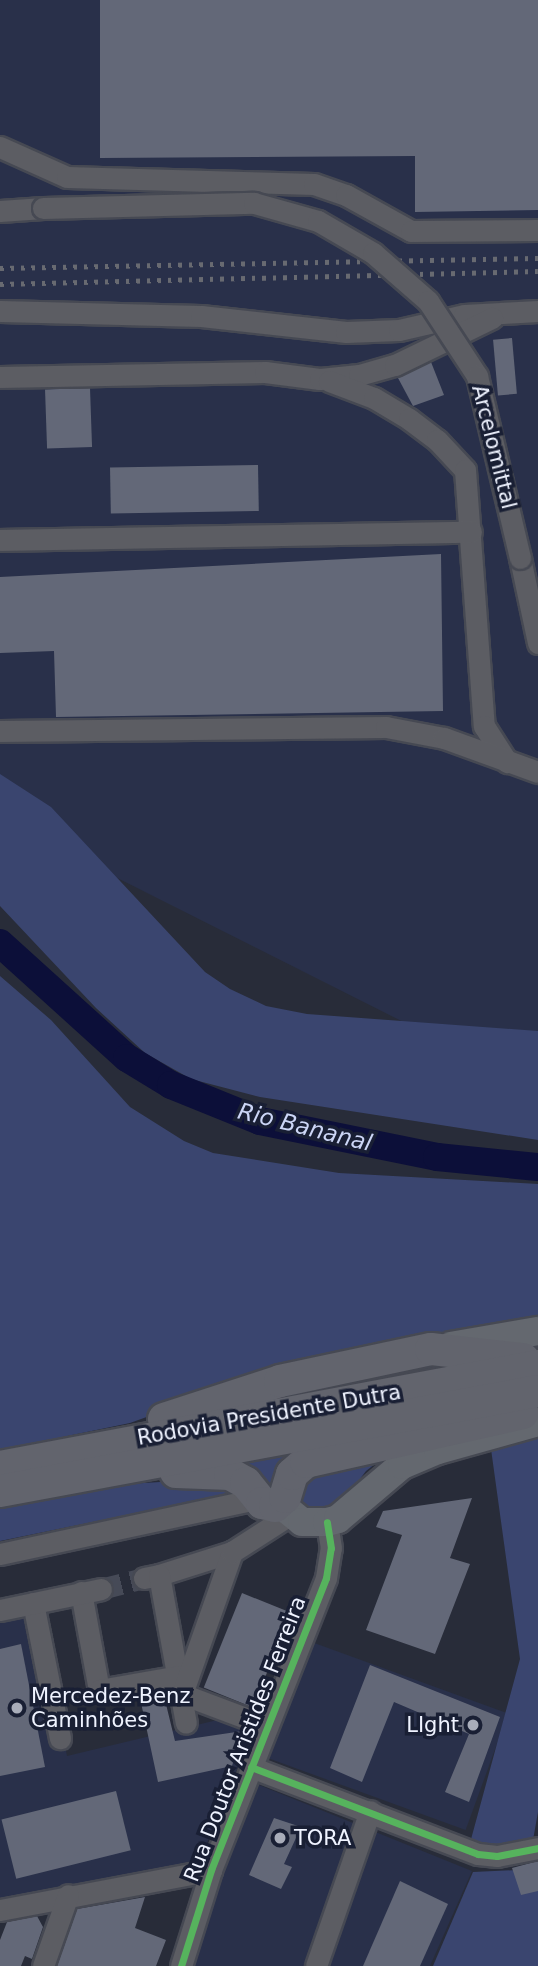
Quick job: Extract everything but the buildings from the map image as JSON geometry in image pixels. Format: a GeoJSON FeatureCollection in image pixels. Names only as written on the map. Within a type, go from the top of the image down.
{"type":"FeatureCollection","features":[{"type":"Feature","properties":{"kind":"highway"},"geometry":{"type":"LineString","coordinates":[[83,1461],[246,1391],[431,1349],[538,1364]]}},
{"type":"Feature","properties":{"kind":"highway","name":"Rodovia Presidente Dutra"},"geometry":{"type":"LineString","coordinates":[[0,1491],[83,1461],[538,1364]]}},
{"type":"Feature","properties":{"kind":"highway","name":"Rodovia Presidente Dutra"},"geometry":{"type":"LineString","coordinates":[[0,1467],[83,1461],[538,1391]]}},
{"type":"Feature","properties":{"kind":"highway"},"geometry":{"type":"LineString","coordinates":[[83,1461],[218,1471],[240,1479],[276,1506],[289,1478],[306,1462],[418,1440],[538,1409]]}},
{"type":"Feature","properties":{"kind":"main road"},"geometry":{"type":"LineString","coordinates":[[431,1349],[538,1331]]}},
{"type":"Feature","properties":{"kind":"main road"},"geometry":{"type":"LineString","coordinates":[[276,1506],[302,1522],[338,1519],[402,1465],[438,1450],[538,1422]]}},
{"type":"Feature","properties":{"kind":"street"},"geometry":{"type":"LineString","coordinates":[[0,147],[67,177],[314,184],[346,195],[411,231],[538,230]]}},
{"type":"Feature","properties":{"kind":"street","name":"Arcelomittal"},"geometry":{"type":"LineString","coordinates":[[0,211],[254,203],[317,221],[373,253],[428,301],[477,376],[538,643]]}},
{"type":"Feature","properties":{"kind":"street"},"geometry":{"type":"LineString","coordinates":[[0,312],[201,316],[346,332],[399,330],[464,315],[538,311]]}},
{"type":"Feature","properties":{"kind":"street"},"geometry":{"type":"LineString","coordinates":[[320,379],[395,365],[503,312]]}},
{"type":"Feature","properties":{"kind":"street"},"geometry":{"type":"LineString","coordinates":[[0,377],[265,372],[320,379],[374,398],[409,419],[454,456],[468,482],[484,726],[498,754],[511,766]]}},
{"type":"Feature","properties":{"kind":"street"},"geometry":{"type":"LineString","coordinates":[[0,540],[471,531]]}},
{"type":"Feature","properties":{"kind":"street"},"geometry":{"type":"LineString","coordinates":[[0,731],[386,727],[444,738],[511,766],[538,772]]}},
{"type":"Feature","properties":{"kind":"street"},"geometry":{"type":"LineString","coordinates":[[180,1685],[232,1552],[276,1506]]}},
{"type":"Feature","properties":{"kind":"street"},"geometry":{"type":"LineString","coordinates":[[0,1554],[276,1506]]}},
{"type":"Feature","properties":{"kind":"street","name":"Rua Doutor Aristides Ferreira"},"geometry":{"type":"LineString","coordinates":[[180,1966],[211,1870],[326,1578],[331,1548],[327,1522]]}},
{"type":"Feature","properties":{"kind":"street"},"geometry":{"type":"LineString","coordinates":[[186,1723],[180,1685],[152,1576],[232,1552]]}},
{"type":"Feature","properties":{"kind":"street"},"geometry":{"type":"LineString","coordinates":[[0,1610],[91,1590],[99,1690],[180,1685],[267,1726]]}},
{"type":"Feature","properties":{"kind":"street"},"geometry":{"type":"LineString","coordinates":[[33,1603],[60,1738]]}},
{"type":"Feature","properties":{"kind":"street"},"geometry":{"type":"LineString","coordinates":[[251,1767],[478,1854],[497,1856],[538,1848]]}},
{"type":"Feature","properties":{"kind":"street"},"geometry":{"type":"LineString","coordinates":[[316,1966],[370,1811]]}},
{"type":"Feature","properties":{"kind":"street"},"geometry":{"type":"LineString","coordinates":[[0,1910],[211,1870]]}},
{"type":"Feature","properties":{"kind":"street"},"geometry":{"type":"LineString","coordinates":[[43,1966],[68,1895]]}},
{"type":"Feature","properties":{"kind":"shaded area"},"geometry":{"type":"Polygon","coordinates":[[[0,0],[538,0],[538,1067],[469,1055],[0,819],[0,0]]]}},
{"type":"Feature","properties":{"kind":"shaded area"},"geometry":{"type":"Polygon","coordinates":[[[0,774],[51,807],[205,972],[230,989],[266,1006],[307,1014],[538,1031],[538,1140],[260,1097],[191,1079],[145,1053],[96,1008],[0,906],[0,774]]]}},
{"type":"Feature","properties":{"kind":"shaded area"},"geometry":{"type":"Polygon","coordinates":[[[0,976],[51,1020],[130,1107],[184,1141],[213,1153],[339,1173],[538,1184],[538,1323],[202,1397],[130,1423],[0,1450],[0,976]]]}},
{"type":"Feature","properties":{"kind":"shaded area"},"geometry":{"type":"Polygon","coordinates":[[[432,1424],[272,1491],[224,1465],[432,1424]]]}},
{"type":"Feature","properties":{"kind":"shaded area"},"geometry":{"type":"Polygon","coordinates":[[[538,1434],[538,1812],[533,1840],[490,1847],[470,1843],[520,1659],[491,1449],[538,1434]]]}},
{"type":"Feature","properties":{"kind":"shaded area"},"geometry":{"type":"Polygon","coordinates":[[[380,1460],[366,1471],[339,1507],[303,1509],[293,1492],[296,1479],[380,1460]]]}},
{"type":"Feature","properties":{"kind":"shaded area"},"geometry":{"type":"Polygon","coordinates":[[[208,1479],[239,1492],[0,1541],[0,1506],[96,1486],[208,1479]]]}},
{"type":"Feature","properties":{"kind":"shaded area"},"geometry":{"type":"Polygon","coordinates":[[[40,1611],[67,1756],[230,1717],[255,1725],[199,1863],[0,1901],[0,1621],[40,1611]]]}},
{"type":"Feature","properties":{"kind":"shaded area","name":"LIght"},"geometry":{"type":"Polygon","coordinates":[[[306,1640],[508,1714],[466,1830],[264,1757],[306,1640]]]}},
{"type":"Feature","properties":{"kind":"shaded area"},"geometry":{"type":"Polygon","coordinates":[[[259,1785],[472,1871],[430,1966],[190,1966],[212,1895],[259,1785]]]}},
{"type":"Feature","properties":{"kind":"shaded area"},"geometry":{"type":"Polygon","coordinates":[[[538,1869],[538,1966],[433,1966],[473,1872],[538,1869]]]}},
{"type":"Feature","properties":{"kind":"waterway","name":"Rio Bananal"},"geometry":{"type":"LineString","coordinates":[[0,943],[127,1058],[171,1085],[260,1121],[437,1157],[538,1167]]}},
{"type":"Feature","properties":{"kind":"tunnel"},"geometry":{"type":"LineString","coordinates":[[101,1589],[144,1578]]}},
{"type":"Feature","properties":{"kind":"railway"},"geometry":{"type":"LineString","coordinates":[[0,268],[538,258]]}},
{"type":"Feature","properties":{"kind":"railway"},"geometry":{"type":"LineString","coordinates":[[0,284],[538,271]]}},
{"type":"Feature","properties":{"kind":"cycle path"},"geometry":{"type":"LineString","coordinates":[[181,1966],[211,1870],[326,1578],[331,1548],[327,1522]]}},
{"type":"Feature","properties":{"kind":"cycle path"},"geometry":{"type":"LineString","coordinates":[[251,1767],[478,1854],[497,1856],[538,1848]]}},
{"type":"Feature","properties":{"kind":"place","name":"Mercedez-Benz Caminhões"},"geometry":{"type":"Point","coordinates":[17,1708]}},
{"type":"Feature","properties":{"kind":"place","name":"LIght"},"geometry":{"type":"Point","coordinates":[473,1725]}},
{"type":"Feature","properties":{"kind":"place","name":"TORA"},"geometry":{"type":"Point","coordinates":[280,1838]}}]}
